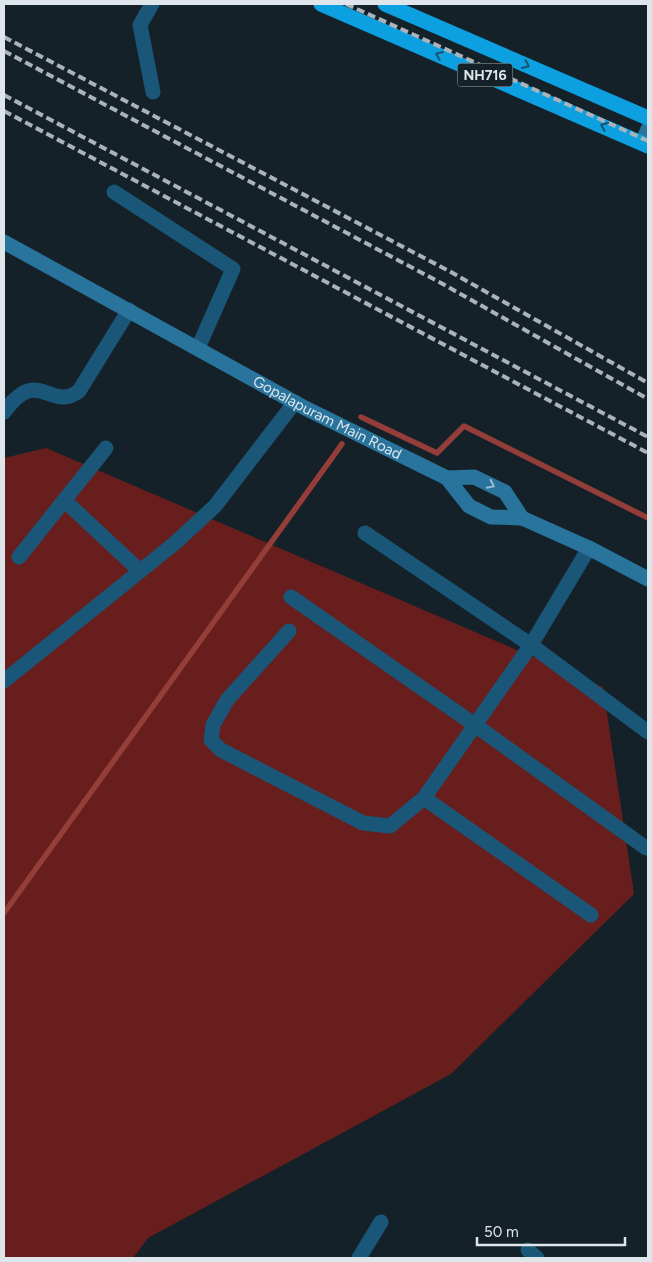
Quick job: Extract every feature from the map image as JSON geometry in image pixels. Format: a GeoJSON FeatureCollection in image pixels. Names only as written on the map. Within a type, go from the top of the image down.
{"type":"FeatureCollection","features":[{"type":"Feature","properties":{"kind":"highway","name":"NH716"},"geometry":{"type":"LineString","coordinates":[[321,4],[646,139]]}},
{"type":"Feature","properties":{"kind":"highway","name":"NH716"},"geometry":{"type":"LineString","coordinates":[[385,4],[648,118]]}},
{"type":"Feature","properties":{"kind":"street"},"geometry":{"type":"LineString","coordinates":[[152,4],[140,25],[154,92]]}},
{"type":"Feature","properties":{"kind":"street"},"geometry":{"type":"LineString","coordinates":[[114,192],[233,269],[198,348]]}},
{"type":"Feature","properties":{"kind":"street","name":"Gopalapuram Main Road"},"geometry":{"type":"LineString","coordinates":[[4,242],[295,402],[447,478],[474,477],[505,492],[522,518]]}},
{"type":"Feature","properties":{"kind":"street"},"geometry":{"type":"LineString","coordinates":[[4,412],[13,399],[30,390],[37,389],[58,396],[73,396],[79,391],[129,310]]}},
{"type":"Feature","properties":{"kind":"street"},"geometry":{"type":"LineString","coordinates":[[4,681],[140,572],[216,506],[295,402]]}},
{"type":"Feature","properties":{"kind":"street"},"geometry":{"type":"LineString","coordinates":[[18,557],[106,448]]}},
{"type":"Feature","properties":{"kind":"street"},"geometry":{"type":"LineString","coordinates":[[447,478],[469,506],[491,517],[522,518],[589,548],[648,579]]}},
{"type":"Feature","properties":{"kind":"street"},"geometry":{"type":"LineString","coordinates":[[64,500],[140,572]]}},
{"type":"Feature","properties":{"kind":"street"},"geometry":{"type":"LineString","coordinates":[[365,532],[530,645],[648,732]]}},
{"type":"Feature","properties":{"kind":"street"},"geometry":{"type":"LineString","coordinates":[[289,631],[227,700],[213,725],[211,740],[221,750],[363,823],[390,826],[424,798],[530,645],[589,548]]}},
{"type":"Feature","properties":{"kind":"street"},"geometry":{"type":"LineString","coordinates":[[292,598],[475,725],[646,848]]}},
{"type":"Feature","properties":{"kind":"street"},"geometry":{"type":"LineString","coordinates":[[424,798],[591,915]]}},
{"type":"Feature","properties":{"kind":"street"},"geometry":{"type":"LineString","coordinates":[[359,1258],[381,1222]]}},
{"type":"Feature","properties":{"kind":"shaded area"},"geometry":{"type":"Polygon","coordinates":[[[46,448],[603,687],[634,894],[451,1074],[148,1238],[133,1258],[4,1258],[4,458],[46,448]]]}},
{"type":"Feature","properties":{"kind":"waterway"},"geometry":{"type":"LineString","coordinates":[[361,417],[437,453],[464,426],[648,518]]}},
{"type":"Feature","properties":{"kind":"waterway"},"geometry":{"type":"LineString","coordinates":[[4,913],[342,444]]}},
{"type":"Feature","properties":{"kind":"railway"},"geometry":{"type":"LineString","coordinates":[[346,4],[648,141]]}},
{"type":"Feature","properties":{"kind":"railway"},"geometry":{"type":"LineString","coordinates":[[4,37],[449,271],[648,383]]}},
{"type":"Feature","properties":{"kind":"railway"},"geometry":{"type":"LineString","coordinates":[[4,51],[441,283],[648,399]]}},
{"type":"Feature","properties":{"kind":"railway"},"geometry":{"type":"LineString","coordinates":[[4,95],[648,437]]}},
{"type":"Feature","properties":{"kind":"railway"},"geometry":{"type":"LineString","coordinates":[[4,111],[648,453]]}}]}
